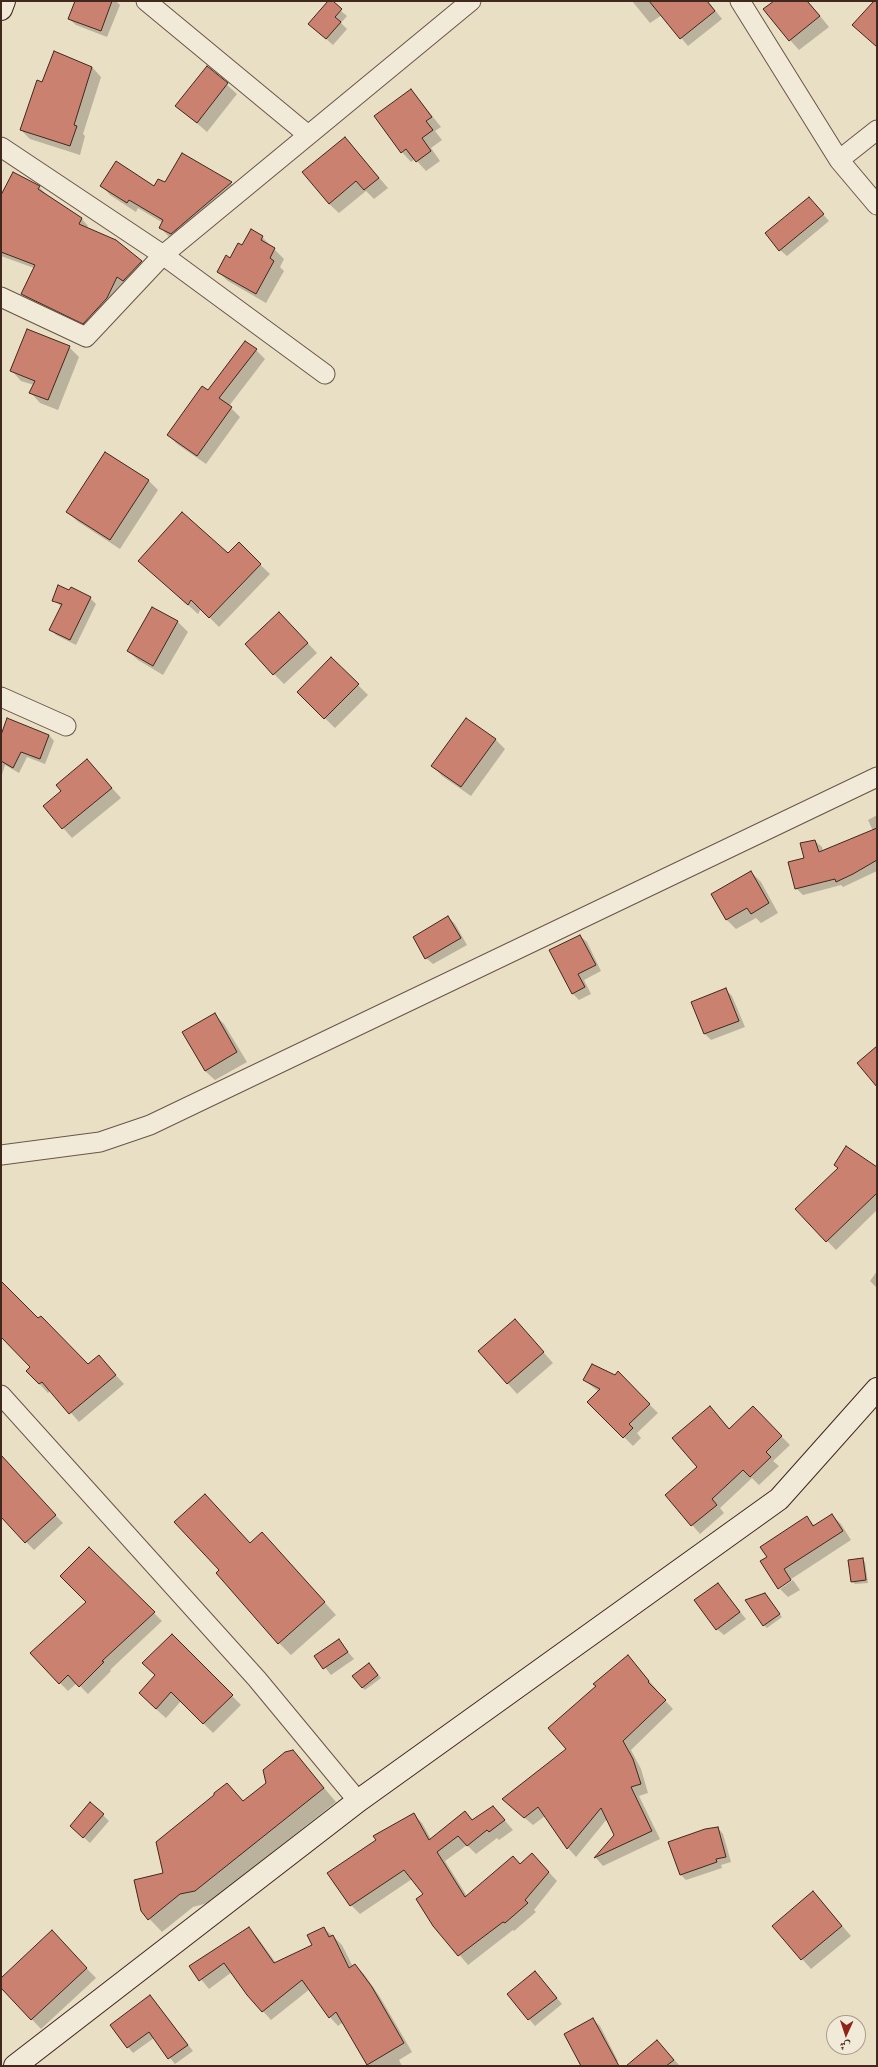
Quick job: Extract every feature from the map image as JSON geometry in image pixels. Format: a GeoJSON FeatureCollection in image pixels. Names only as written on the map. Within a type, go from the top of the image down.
{"type":"FeatureCollection","features":[{"type":"Feature","properties":{"kind":"street"},"geometry":{"type":"LineString","coordinates":[[1,9],[4,1]]}},
{"type":"Feature","properties":{"kind":"street"},"geometry":{"type":"LineString","coordinates":[[146,1],[308,135]]}},
{"type":"Feature","properties":{"kind":"street"},"geometry":{"type":"LineString","coordinates":[[1,297],[86,337],[162,255],[471,1]]}},
{"type":"Feature","properties":{"kind":"street"},"geometry":{"type":"LineString","coordinates":[[740,1],[839,160],[877,205]]}},
{"type":"Feature","properties":{"kind":"street"},"geometry":{"type":"LineString","coordinates":[[839,160],[877,130]]}},
{"type":"Feature","properties":{"kind":"street"},"geometry":{"type":"LineString","coordinates":[[1,147],[162,255],[325,374]]}},
{"type":"Feature","properties":{"kind":"street"},"geometry":{"type":"LineString","coordinates":[[1,697],[66,726]]}},
{"type":"Feature","properties":{"kind":"street"},"geometry":{"type":"LineString","coordinates":[[1,1155],[100,1142],[150,1125],[877,777]]}},
{"type":"Feature","properties":{"kind":"street"},"geometry":{"type":"LineString","coordinates":[[15,2066],[358,1801],[779,1499],[877,1389]]}},
{"type":"Feature","properties":{"kind":"street"},"geometry":{"type":"LineString","coordinates":[[1,1395],[257,1679],[358,1801]]}},
{"type":"Feature","properties":{"kind":"building"},"geometry":{"type":"Polygon","coordinates":[[[75,1],[112,1],[101,31],[68,19],[75,1]]]}},
{"type":"Feature","properties":{"kind":"building"},"geometry":{"type":"Polygon","coordinates":[[[328,1],[333,1],[342,9],[335,17],[341,22],[326,39],[308,24],[328,1]]]}},
{"type":"Feature","properties":{"kind":"building"},"geometry":{"type":"Polygon","coordinates":[[[649,1],[707,1],[715,11],[680,39],[649,1]]]}},
{"type":"Feature","properties":{"kind":"building"},"geometry":{"type":"Polygon","coordinates":[[[774,1],[807,1],[820,16],[789,41],[763,9],[774,1]]]}},
{"type":"Feature","properties":{"kind":"building"},"geometry":{"type":"Polygon","coordinates":[[[874,1],[877,1],[877,47],[852,25],[874,1]]]}},
{"type":"Feature","properties":{"kind":"building"},"geometry":{"type":"Polygon","coordinates":[[[54,51],[92,67],[74,125],[77,126],[70,146],[20,130],[37,80],[42,82],[54,51]]]}},
{"type":"Feature","properties":{"kind":"building"},"geometry":{"type":"Polygon","coordinates":[[[207,66],[228,83],[197,123],[175,106],[207,66]]]}},
{"type":"Feature","properties":{"kind":"building"},"geometry":{"type":"Polygon","coordinates":[[[411,89],[432,117],[426,121],[433,130],[422,138],[431,151],[416,162],[406,149],[401,153],[374,116],[411,89]]]}},
{"type":"Feature","properties":{"kind":"building"},"geometry":{"type":"Polygon","coordinates":[[[345,137],[379,178],[364,190],[356,181],[329,204],[302,172],[345,137]]]}},
{"type":"Feature","properties":{"kind":"building"},"geometry":{"type":"Polygon","coordinates":[[[182,153],[232,182],[171,234],[159,228],[163,220],[129,200],[127,203],[100,186],[116,161],[154,186],[158,179],[165,182],[182,153]]]}},
{"type":"Feature","properties":{"kind":"building"},"geometry":{"type":"Polygon","coordinates":[[[13,172],[40,186],[38,189],[82,218],[79,224],[116,240],[142,261],[123,281],[117,277],[107,298],[83,324],[21,294],[35,265],[1,252],[1,195],[13,172]]]}},
{"type":"Feature","properties":{"kind":"building"},"geometry":{"type":"Polygon","coordinates":[[[809,197],[824,214],[779,251],[765,233],[809,197]]]}},
{"type":"Feature","properties":{"kind":"building"},"geometry":{"type":"Polygon","coordinates":[[[251,229],[263,236],[261,240],[275,248],[270,258],[274,261],[256,294],[217,272],[226,255],[230,258],[238,243],[242,245],[251,229]]]}},
{"type":"Feature","properties":{"kind":"building"},"geometry":{"type":"Polygon","coordinates":[[[27,329],[70,346],[48,400],[29,393],[35,381],[10,371],[27,329]]]}},
{"type":"Feature","properties":{"kind":"building"},"geometry":{"type":"Polygon","coordinates":[[[245,341],[257,349],[219,398],[232,407],[197,456],[167,435],[202,386],[208,390],[245,341]]]}},
{"type":"Feature","properties":{"kind":"building"},"geometry":{"type":"Polygon","coordinates":[[[105,452],[149,480],[110,540],[66,512],[105,452]]]}},
{"type":"Feature","properties":{"kind":"building"},"geometry":{"type":"Polygon","coordinates":[[[182,512],[228,553],[239,542],[261,564],[209,618],[191,600],[188,605],[138,561],[182,512]]]}},
{"type":"Feature","properties":{"kind":"building"},"geometry":{"type":"Polygon","coordinates":[[[58,585],[69,590],[71,587],[91,597],[70,640],[49,630],[62,604],[52,601],[58,585]]]}},
{"type":"Feature","properties":{"kind":"building"},"geometry":{"type":"Polygon","coordinates":[[[152,607],[178,621],[153,666],[127,651],[152,607]]]}},
{"type":"Feature","properties":{"kind":"building"},"geometry":{"type":"Polygon","coordinates":[[[279,612],[308,643],[273,675],[245,644],[279,612]]]}},
{"type":"Feature","properties":{"kind":"building"},"geometry":{"type":"Polygon","coordinates":[[[331,657],[359,684],[324,719],[297,692],[331,657]]]}},
{"type":"Feature","properties":{"kind":"building"},"geometry":{"type":"Polygon","coordinates":[[[7,718],[49,735],[40,759],[21,752],[13,768],[1,761],[1,735],[7,718]]]}},
{"type":"Feature","properties":{"kind":"building"},"geometry":{"type":"Polygon","coordinates":[[[466,718],[496,739],[461,787],[431,766],[466,718]]]}},
{"type":"Feature","properties":{"kind":"building"},"geometry":{"type":"Polygon","coordinates":[[[87,759],[112,788],[62,829],[43,806],[61,791],[56,785],[87,759]]]}},
{"type":"Feature","properties":{"kind":"building"},"geometry":{"type":"Polygon","coordinates":[[[877,828],[877,860],[836,882],[835,879],[795,889],[788,862],[804,858],[800,843],[815,840],[819,852],[877,828]]]}},
{"type":"Feature","properties":{"kind":"building"},"geometry":{"type":"Polygon","coordinates":[[[751,871],[769,903],[751,914],[747,908],[726,920],[711,894],[751,871]]]}},
{"type":"Feature","properties":{"kind":"building"},"geometry":{"type":"Polygon","coordinates":[[[448,916],[461,938],[425,959],[413,937],[448,916]]]}},
{"type":"Feature","properties":{"kind":"building"},"geometry":{"type":"Polygon","coordinates":[[[580,935],[596,965],[578,974],[585,987],[572,994],[549,950],[580,935]]]}},
{"type":"Feature","properties":{"kind":"building"},"geometry":{"type":"Polygon","coordinates":[[[726,988],[739,1021],[704,1034],[691,1002],[726,988]]]}},
{"type":"Feature","properties":{"kind":"building"},"geometry":{"type":"Polygon","coordinates":[[[215,1013],[237,1052],[205,1071],[182,1032],[215,1013]]]}},
{"type":"Feature","properties":{"kind":"building"},"geometry":{"type":"Polygon","coordinates":[[[877,1046],[877,1087],[857,1063],[877,1046]]]}},
{"type":"Feature","properties":{"kind":"building"},"geometry":{"type":"Polygon","coordinates":[[[846,1146],[877,1167],[877,1193],[826,1242],[795,1209],[838,1168],[834,1165],[846,1146]]]}},
{"type":"Feature","properties":{"kind":"building"},"geometry":{"type":"Polygon","coordinates":[[[1,1281],[38,1318],[41,1316],[88,1364],[99,1355],[116,1375],[69,1414],[42,1382],[39,1384],[26,1371],[30,1367],[1,1337],[1,1281]]]}},
{"type":"Feature","properties":{"kind":"building"},"geometry":{"type":"Polygon","coordinates":[[[515,1319],[544,1352],[507,1384],[478,1351],[515,1319]]]}},
{"type":"Feature","properties":{"kind":"building"},"geometry":{"type":"Polygon","coordinates":[[[592,1364],[615,1375],[618,1371],[650,1404],[629,1424],[633,1428],[623,1438],[587,1402],[600,1389],[583,1380],[592,1364]]]}},
{"type":"Feature","properties":{"kind":"building"},"geometry":{"type":"Polygon","coordinates":[[[710,1406],[729,1429],[753,1406],[782,1436],[766,1452],[771,1457],[750,1477],[743,1470],[712,1499],[717,1505],[691,1526],[665,1495],[697,1467],[672,1438],[710,1406]]]}},
{"type":"Feature","properties":{"kind":"building"},"geometry":{"type":"Polygon","coordinates":[[[1,1455],[56,1515],[25,1543],[1,1517],[1,1455]]]}},
{"type":"Feature","properties":{"kind":"building"},"geometry":{"type":"Polygon","coordinates":[[[205,1494],[250,1543],[262,1532],[325,1602],[278,1644],[216,1573],[219,1570],[174,1522],[205,1494]]]}},
{"type":"Feature","properties":{"kind":"building"},"geometry":{"type":"Polygon","coordinates":[[[832,1514],[843,1531],[784,1569],[791,1580],[778,1589],[760,1561],[767,1557],[760,1547],[807,1516],[813,1526],[832,1514]]]}},
{"type":"Feature","properties":{"kind":"building"},"geometry":{"type":"Polygon","coordinates":[[[89,1547],[155,1612],[102,1661],[104,1662],[79,1687],[68,1675],[59,1684],[30,1653],[86,1602],[60,1576],[89,1547]]]}},
{"type":"Feature","properties":{"kind":"building"},"geometry":{"type":"Polygon","coordinates":[[[863,1558],[866,1580],[851,1582],[848,1560],[863,1558]]]}},
{"type":"Feature","properties":{"kind":"building"},"geometry":{"type":"Polygon","coordinates":[[[718,1583],[740,1612],[716,1630],[694,1600],[718,1583]]]}},
{"type":"Feature","properties":{"kind":"building"},"geometry":{"type":"Polygon","coordinates":[[[765,1593],[780,1614],[763,1626],[745,1600],[765,1593]]]}},
{"type":"Feature","properties":{"kind":"building"},"geometry":{"type":"Polygon","coordinates":[[[172,1634],[233,1695],[203,1724],[171,1692],[156,1709],[139,1693],[155,1675],[142,1663],[172,1634]]]}},
{"type":"Feature","properties":{"kind":"building"},"geometry":{"type":"Polygon","coordinates":[[[339,1639],[348,1652],[323,1669],[314,1656],[339,1639]]]}},
{"type":"Feature","properties":{"kind":"building"},"geometry":{"type":"Polygon","coordinates":[[[628,1655],[649,1681],[648,1682],[666,1700],[623,1741],[633,1759],[641,1784],[631,1787],[652,1831],[594,1858],[614,1835],[601,1808],[567,1849],[538,1807],[524,1818],[502,1799],[566,1749],[548,1728],[596,1686],[593,1684],[628,1655]]]}},
{"type":"Feature","properties":{"kind":"building"},"geometry":{"type":"Polygon","coordinates":[[[369,1663],[378,1675],[362,1688],[352,1676],[369,1663]]]}},
{"type":"Feature","properties":{"kind":"building"},"geometry":{"type":"Polygon","coordinates":[[[293,1750],[324,1788],[195,1891],[180,1894],[148,1920],[141,1911],[134,1880],[163,1873],[156,1842],[227,1783],[243,1801],[266,1783],[263,1770],[285,1752],[293,1750]]]}},
{"type":"Feature","properties":{"kind":"building"},"geometry":{"type":"Polygon","coordinates":[[[90,1802],[104,1814],[83,1838],[70,1826],[90,1802]]]}},
{"type":"Feature","properties":{"kind":"building"},"geometry":{"type":"Polygon","coordinates":[[[493,1806],[505,1820],[489,1832],[487,1830],[467,1846],[458,1836],[437,1852],[465,1897],[513,1856],[520,1864],[532,1853],[549,1872],[525,1900],[528,1903],[505,1923],[503,1922],[458,1956],[433,1926],[416,1899],[423,1894],[404,1870],[350,1906],[327,1873],[376,1840],[373,1836],[414,1813],[429,1840],[465,1811],[472,1820],[493,1806]]]}},
{"type":"Feature","properties":{"kind":"building"},"geometry":{"type":"Polygon","coordinates":[[[718,1827],[726,1857],[716,1859],[717,1862],[680,1875],[668,1842],[705,1829],[718,1827]]]}},
{"type":"Feature","properties":{"kind":"building"},"geometry":{"type":"Polygon","coordinates":[[[813,1891],[842,1926],[801,1960],[772,1926],[813,1891]]]}},
{"type":"Feature","properties":{"kind":"building"},"geometry":{"type":"Polygon","coordinates":[[[249,1927],[274,1963],[312,1945],[307,1935],[324,1927],[329,1937],[333,1935],[349,1968],[355,1964],[372,1987],[404,2043],[367,2065],[336,2012],[329,2018],[302,1980],[262,2012],[247,1995],[224,1963],[199,1981],[189,1966],[249,1927]]]}},
{"type":"Feature","properties":{"kind":"building"},"geometry":{"type":"Polygon","coordinates":[[[52,1930],[87,1968],[31,2020],[1,1988],[1,1978],[52,1930]]]}},
{"type":"Feature","properties":{"kind":"building"},"geometry":{"type":"Polygon","coordinates":[[[535,1971],[557,1998],[528,2020],[507,1994],[535,1971]]]}},
{"type":"Feature","properties":{"kind":"building"},"geometry":{"type":"Polygon","coordinates":[[[150,1995],[188,2045],[168,2059],[149,2032],[127,2048],[110,2025],[150,1995]]]}},
{"type":"Feature","properties":{"kind":"building"},"geometry":{"type":"Polygon","coordinates":[[[593,2018],[619,2066],[581,2066],[564,2034],[593,2018]]]}},
{"type":"Feature","properties":{"kind":"building"},"geometry":{"type":"Polygon","coordinates":[[[657,2040],[674,2060],[666,2066],[626,2066],[657,2040]]]}}]}
